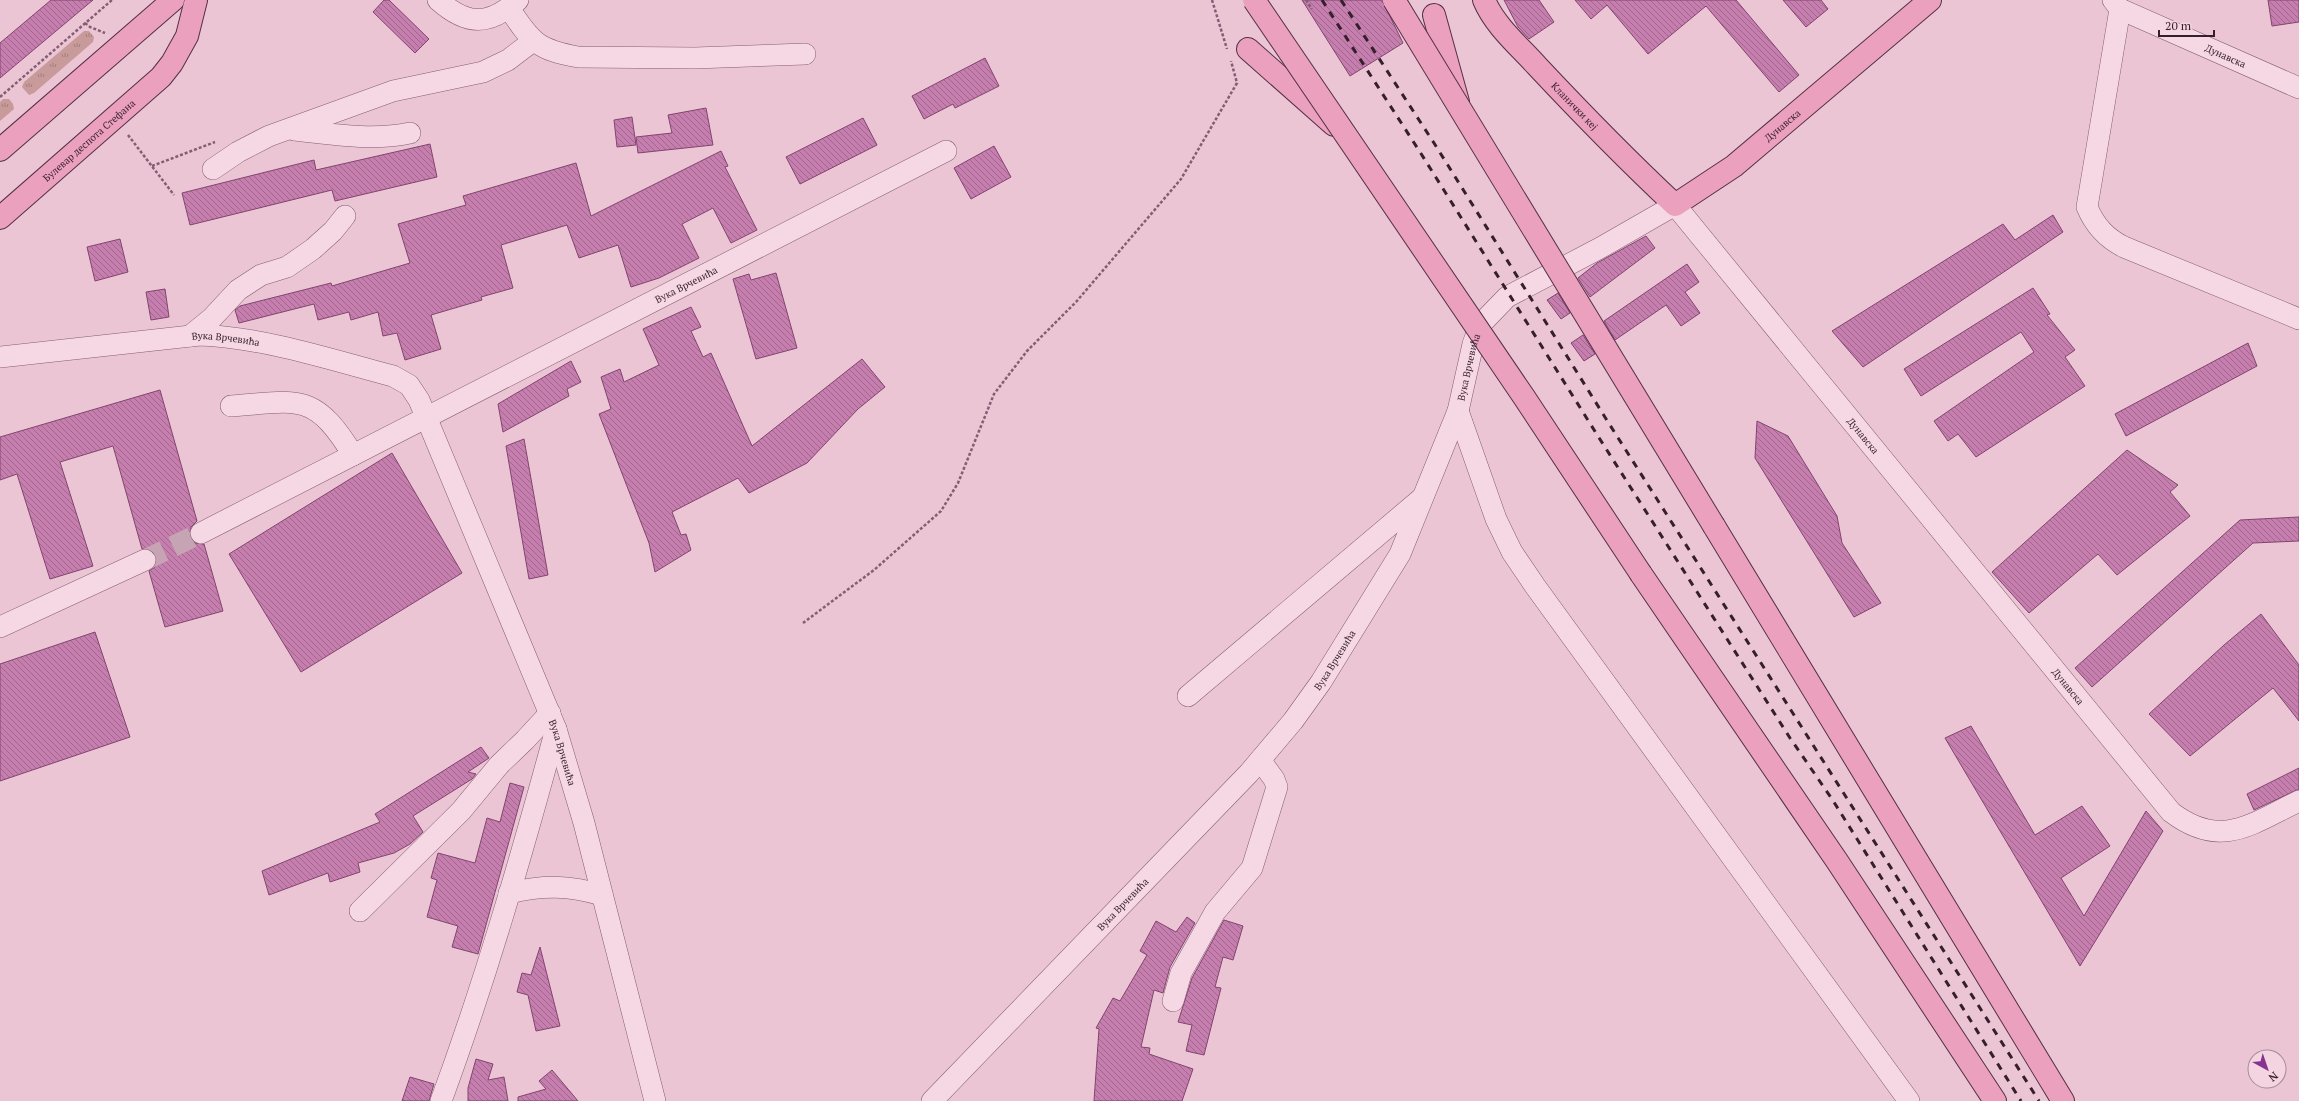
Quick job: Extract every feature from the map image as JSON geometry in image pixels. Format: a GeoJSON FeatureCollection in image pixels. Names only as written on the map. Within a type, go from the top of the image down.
{"type":"FeatureCollection","features":[{"type":"Feature","properties":{"kind":"main road"},"geometry":{"type":"LineString","coordinates":[[174,0],[177,33],[174,59]]}},
{"type":"Feature","properties":{"kind":"main road"},"geometry":{"type":"LineString","coordinates":[[0,150],[174,0]]}},
{"type":"Feature","properties":{"kind":"main road","name":"Булевар деспота Стефана"},"geometry":{"type":"LineString","coordinates":[[0,218],[150,88],[174,59],[187,36],[196,0]]}},
{"type":"Feature","properties":{"kind":"main road"},"geometry":{"type":"LineString","coordinates":[[1254,0],[1524,397],[1641,574],[1837,861],[1995,1101]]}},
{"type":"Feature","properties":{"kind":"main road"},"geometry":{"type":"LineString","coordinates":[[1394,0],[1458,103],[2063,1101]]}},
{"type":"Feature","properties":{"kind":"main road","name":"Кланички кеј"},"geometry":{"type":"LineString","coordinates":[[1484,0],[1501,27],[1621,154],[1675,205]]}},
{"type":"Feature","properties":{"kind":"main road","name":"Дунавска"},"geometry":{"type":"LineString","coordinates":[[1675,205],[1734,166],[1930,0]]}},
{"type":"Feature","properties":{"kind":"main road"},"geometry":{"type":"LineString","coordinates":[[1434,15],[1458,103]]}},
{"type":"Feature","properties":{"kind":"main road"},"geometry":{"type":"LineString","coordinates":[[1248,49],[1346,136]]}},
{"type":"Feature","properties":{"kind":"street"},"geometry":{"type":"LineString","coordinates":[[438,0],[455,14],[474,20],[499,14],[514,4],[533,41],[545,48],[578,57],[695,58],[805,54]]}},
{"type":"Feature","properties":{"kind":"street"},"geometry":{"type":"LineString","coordinates":[[2116,5],[2087,207],[2092,218],[2106,236],[2124,247],[2299,319]]}},
{"type":"Feature","properties":{"kind":"street","name":"Дунавска"},"geometry":{"type":"LineString","coordinates":[[2116,5],[2299,88]]}},
{"type":"Feature","properties":{"kind":"street"},"geometry":{"type":"LineString","coordinates":[[213,169],[254,143],[288,129],[414,85],[466,77],[483,72],[508,60],[533,41]]}},
{"type":"Feature","properties":{"kind":"street"},"geometry":{"type":"LineString","coordinates":[[288,129],[338,134],[397,136],[410,133]]}},
{"type":"Feature","properties":{"kind":"street","name":"Вука Врчевића"},"geometry":{"type":"LineString","coordinates":[[426,418],[946,151]]}},
{"type":"Feature","properties":{"kind":"street","name":"Вука Врчевића"},"geometry":{"type":"LineString","coordinates":[[932,1101],[1260,760],[1303,708],[1353,632],[1400,554],[1426,495],[1458,411],[1473,344],[1480,325],[1507,297],[1612,242],[1675,205]]}},
{"type":"Feature","properties":{"kind":"street","name":"Дунавска"},"geometry":{"type":"LineString","coordinates":[[1675,205],[2171,812],[2186,823],[2201,829],[2236,831],[2299,801]]}},
{"type":"Feature","properties":{"kind":"street"},"geometry":{"type":"LineString","coordinates":[[190,336],[212,318],[238,290],[261,275],[287,267],[313,249],[333,231],[345,216]]}},
{"type":"Feature","properties":{"kind":"street","name":"Вука Врчевића"},"geometry":{"type":"LineString","coordinates":[[0,357],[190,336],[231,336],[260,341],[393,376],[402,380],[415,393],[553,721],[584,824],[655,1101]]}},
{"type":"Feature","properties":{"kind":"street"},"geometry":{"type":"LineString","coordinates":[[231,406],[294,401],[310,406],[322,414],[338,431],[353,455]]}},
{"type":"Feature","properties":{"kind":"street"},"geometry":{"type":"LineString","coordinates":[[1458,411],[1496,519],[1512,552],[1909,1101]]}},
{"type":"Feature","properties":{"kind":"street"},"geometry":{"type":"LineString","coordinates":[[201,533],[426,418]]}},
{"type":"Feature","properties":{"kind":"street"},"geometry":{"type":"LineString","coordinates":[[1188,696],[1426,495]]}},
{"type":"Feature","properties":{"kind":"street"},"geometry":{"type":"LineString","coordinates":[[0,627],[146,560]]}},
{"type":"Feature","properties":{"kind":"street"},"geometry":{"type":"LineString","coordinates":[[441,1101],[470,1023],[509,893],[553,721]]}},
{"type":"Feature","properties":{"kind":"street"},"geometry":{"type":"LineString","coordinates":[[360,911],[461,812],[500,765],[553,721]]}},
{"type":"Feature","properties":{"kind":"street"},"geometry":{"type":"LineString","coordinates":[[1173,1001],[1181,973],[1215,912],[1252,868],[1277,787],[1274,779],[1260,760]]}},
{"type":"Feature","properties":{"kind":"street"},"geometry":{"type":"LineString","coordinates":[[509,893],[536,886],[585,890],[602,895]]}},
{"type":"Feature","properties":{"kind":"path"},"geometry":{"type":"LineString","coordinates":[[0,97],[112,0]]}},
{"type":"Feature","properties":{"kind":"path"},"geometry":{"type":"LineString","coordinates":[[803,623],[874,570],[941,512],[958,483],[994,394],[1027,351],[1076,302],[1181,178],[1237,83],[1216,9],[1212,0]]}},
{"type":"Feature","properties":{"kind":"path"},"geometry":{"type":"LineString","coordinates":[[1306,0],[1312,9]]}},
{"type":"Feature","properties":{"kind":"path"},"geometry":{"type":"LineString","coordinates":[[128,136],[174,195]]}},
{"type":"Feature","properties":{"kind":"green space"},"geometry":{"type":"Polygon","coordinates":[[[84,31],[89,31],[94,37],[93,42],[34,93],[29,95],[22,87],[24,82],[84,31]]]}},
{"type":"Feature","properties":{"kind":"green space"},"geometry":{"type":"Polygon","coordinates":[[[3,99],[9,99],[13,104],[14,109],[0,121],[0,102],[3,99]]]}},
{"type":"Feature","properties":{"kind":"building"},"geometry":{"type":"Polygon","coordinates":[[[51,0],[93,0],[0,78],[0,43],[51,0]]]}},
{"type":"Feature","properties":{"kind":"building"},"geometry":{"type":"Polygon","coordinates":[[[384,0],[389,0],[429,39],[415,53],[373,12],[384,0]]]}},
{"type":"Feature","properties":{"kind":"building"},"geometry":{"type":"Polygon","coordinates":[[[1302,0],[1382,0],[1403,43],[1350,76],[1302,0]]]}},
{"type":"Feature","properties":{"kind":"building"},"geometry":{"type":"Polygon","coordinates":[[[1504,0],[1539,0],[1554,22],[1529,39],[1518,27],[1504,0]]]}},
{"type":"Feature","properties":{"kind":"building"},"geometry":{"type":"Polygon","coordinates":[[[1575,0],[1736,0],[1799,75],[1779,92],[1706,6],[1648,54],[1607,5],[1591,19],[1575,0]]]}},
{"type":"Feature","properties":{"kind":"building"},"geometry":{"type":"Polygon","coordinates":[[[1783,0],[1821,0],[1828,9],[1806,27],[1783,0]]]}},
{"type":"Feature","properties":{"kind":"building"},"geometry":{"type":"Polygon","coordinates":[[[2268,0],[2299,0],[2299,22],[2272,26],[2268,0]]]}},
{"type":"Feature","properties":{"kind":"building"},"geometry":{"type":"Polygon","coordinates":[[[985,58],[999,86],[955,108],[953,104],[924,119],[912,96],[985,58]]]}},
{"type":"Feature","properties":{"kind":"building"},"geometry":{"type":"Polygon","coordinates":[[[706,108],[713,145],[638,153],[636,137],[672,133],[668,115],[706,108]]]}},
{"type":"Feature","properties":{"kind":"building"},"geometry":{"type":"Polygon","coordinates":[[[632,117],[636,145],[617,147],[614,120],[632,117]]]}},
{"type":"Feature","properties":{"kind":"building"},"geometry":{"type":"Polygon","coordinates":[[[863,118],[877,145],[800,184],[786,157],[863,118]]]}},
{"type":"Feature","properties":{"kind":"building"},"geometry":{"type":"Polygon","coordinates":[[[430,144],[437,177],[335,201],[332,190],[190,225],[182,193],[314,160],[316,170],[430,144]]]}},
{"type":"Feature","properties":{"kind":"building"},"geometry":{"type":"Polygon","coordinates":[[[994,146],[1011,177],[971,199],[954,168],[994,146]]]}},
{"type":"Feature","properties":{"kind":"building"},"geometry":{"type":"Polygon","coordinates":[[[721,151],[728,166],[725,167],[757,230],[731,243],[713,208],[682,224],[699,258],[659,278],[631,287],[618,245],[579,258],[567,225],[501,245],[513,288],[481,297],[482,300],[431,315],[441,349],[405,360],[397,333],[383,336],[378,312],[351,320],[349,312],[318,320],[314,304],[239,323],[235,310],[240,306],[331,283],[332,286],[410,263],[398,224],[466,205],[463,196],[576,163],[591,216],[721,151]]]}},
{"type":"Feature","properties":{"kind":"building"},"geometry":{"type":"Polygon","coordinates":[[[2053,215],[2063,232],[1863,367],[1832,331],[2003,224],[2015,240],[2053,215]]]}},
{"type":"Feature","properties":{"kind":"building"},"geometry":{"type":"Polygon","coordinates":[[[1646,236],[1655,248],[1590,297],[1578,278],[1597,263],[1646,236]]]}},
{"type":"Feature","properties":{"kind":"building"},"geometry":{"type":"Polygon","coordinates":[[[120,239],[128,272],[95,281],[87,247],[120,239]]]}},
{"type":"Feature","properties":{"kind":"building"},"geometry":{"type":"Polygon","coordinates":[[[1687,264],[1699,282],[1685,292],[1700,313],[1681,326],[1666,305],[1615,340],[1604,321],[1687,264]]]}},
{"type":"Feature","properties":{"kind":"building"},"geometry":{"type":"Polygon","coordinates":[[[776,273],[797,348],[756,359],[733,279],[749,274],[751,280],[776,273]]]}},
{"type":"Feature","properties":{"kind":"building"},"geometry":{"type":"Polygon","coordinates":[[[2033,288],[2050,314],[2047,315],[2075,350],[2065,357],[2085,386],[1976,457],[1958,434],[1948,441],[1934,421],[2034,352],[2021,332],[1921,396],[1904,369],[2033,288]]]}},
{"type":"Feature","properties":{"kind":"building"},"geometry":{"type":"Polygon","coordinates":[[[165,289],[169,317],[151,320],[146,292],[165,289]]]}},
{"type":"Feature","properties":{"kind":"building"},"geometry":{"type":"Polygon","coordinates":[[[1558,293],[1570,313],[1561,319],[1547,300],[1558,293]]]}},
{"type":"Feature","properties":{"kind":"building"},"geometry":{"type":"Polygon","coordinates":[[[691,307],[701,327],[691,331],[703,357],[711,353],[752,446],[862,359],[885,387],[858,409],[807,463],[749,493],[738,478],[672,512],[681,535],[686,534],[691,550],[655,572],[649,543],[599,414],[611,409],[601,377],[620,369],[624,382],[659,365],[643,329],[691,307]]]}},
{"type":"Feature","properties":{"kind":"building"},"geometry":{"type":"Polygon","coordinates":[[[1583,335],[1595,354],[1584,361],[1571,343],[1583,335]]]}},
{"type":"Feature","properties":{"kind":"building"},"geometry":{"type":"Polygon","coordinates":[[[2248,343],[2257,366],[2126,436],[2115,414],[2248,343]]]}},
{"type":"Feature","properties":{"kind":"building"},"geometry":{"type":"Polygon","coordinates":[[[571,361],[581,382],[567,389],[569,396],[503,432],[498,404],[571,361]]]}},
{"type":"Feature","properties":{"kind":"building"},"geometry":{"type":"Polygon","coordinates":[[[160,390],[197,521],[191,527],[190,538],[195,543],[204,544],[223,611],[165,627],[149,571],[155,567],[156,555],[152,550],[142,549],[113,446],[60,462],[93,566],[50,579],[17,474],[0,480],[0,437],[160,390]]]}},
{"type":"Feature","properties":{"kind":"building"},"geometry":{"type":"Polygon","coordinates":[[[1757,421],[1788,436],[1837,516],[1842,543],[1881,603],[1854,617],[1755,458],[1757,421]]]}},
{"type":"Feature","properties":{"kind":"building"},"geometry":{"type":"Polygon","coordinates":[[[524,439],[548,575],[529,579],[506,446],[524,439]]]}},
{"type":"Feature","properties":{"kind":"building"},"geometry":{"type":"Polygon","coordinates":[[[2127,450],[2178,485],[2170,492],[2190,516],[2117,575],[2098,554],[2029,613],[1992,572],[2127,450]]]}},
{"type":"Feature","properties":{"kind":"building"},"geometry":{"type":"Polygon","coordinates":[[[392,453],[462,573],[301,672],[229,554],[392,453]]]}},
{"type":"Feature","properties":{"kind":"building"},"geometry":{"type":"Polygon","coordinates":[[[2299,517],[2299,541],[2253,543],[2092,687],[2075,668],[2240,520],[2299,517]]]}},
{"type":"Feature","properties":{"kind":"building"},"geometry":{"type":"Polygon","coordinates":[[[2261,614],[2299,665],[2299,721],[2273,688],[2190,756],[2149,714],[2224,645],[2261,614]]]}},
{"type":"Feature","properties":{"kind":"building"},"geometry":{"type":"Polygon","coordinates":[[[95,632],[130,737],[0,781],[0,664],[95,632]]]}},
{"type":"Feature","properties":{"kind":"building"},"geometry":{"type":"Polygon","coordinates":[[[1971,726],[2035,835],[2082,806],[2110,846],[2061,878],[2084,916],[2146,811],[2163,831],[2080,966],[1945,738],[1971,726]]]}},
{"type":"Feature","properties":{"kind":"building"},"geometry":{"type":"Polygon","coordinates":[[[481,747],[489,758],[468,772],[476,774],[472,779],[413,816],[423,832],[410,844],[394,853],[358,863],[360,872],[330,882],[328,873],[269,895],[262,871],[380,822],[375,814],[481,747]]]}},
{"type":"Feature","properties":{"kind":"building"},"geometry":{"type":"Polygon","coordinates":[[[2299,768],[2299,789],[2254,810],[2247,794],[2299,768]]]}},
{"type":"Feature","properties":{"kind":"building"},"geometry":{"type":"Polygon","coordinates":[[[510,783],[524,787],[478,954],[452,947],[458,926],[427,917],[437,880],[431,878],[438,853],[475,863],[487,818],[500,822],[510,783]]]}},
{"type":"Feature","properties":{"kind":"building"},"geometry":{"type":"Polygon","coordinates":[[[1187,917],[1195,923],[1170,967],[1163,993],[1154,990],[1141,1047],[1150,1048],[1149,1054],[1193,1069],[1182,1101],[1094,1101],[1099,1029],[1096,1028],[1113,998],[1120,1001],[1147,955],[1140,951],[1156,921],[1176,932],[1187,917]]]}},
{"type":"Feature","properties":{"kind":"building"},"geometry":{"type":"Polygon","coordinates":[[[1224,920],[1243,926],[1233,960],[1223,957],[1215,987],[1221,988],[1204,1055],[1186,1051],[1192,1025],[1178,1022],[1192,978],[1224,920]]]}},
{"type":"Feature","properties":{"kind":"building"},"geometry":{"type":"Polygon","coordinates":[[[540,947],[560,1026],[536,1031],[528,995],[517,992],[522,973],[531,975],[540,947]]]}},
{"type":"Feature","properties":{"kind":"building"},"geometry":{"type":"Polygon","coordinates":[[[476,1059],[493,1064],[488,1080],[504,1077],[508,1101],[468,1101],[468,1088],[476,1059]]]}},
{"type":"Feature","properties":{"kind":"building"},"geometry":{"type":"Polygon","coordinates":[[[552,1070],[578,1101],[518,1101],[518,1097],[546,1089],[539,1081],[552,1070]]]}},
{"type":"Feature","properties":{"kind":"building"},"geometry":{"type":"Polygon","coordinates":[[[410,1077],[434,1084],[429,1101],[402,1101],[410,1077]]]}},
{"type":"Feature","properties":{"kind":"tunnel"},"geometry":{"type":"LineString","coordinates":[[145,560],[201,533]]}},
{"type":"Feature","properties":{"kind":"railway"},"geometry":{"type":"LineString","coordinates":[[1322,0],[1420,152],[1596,433],[1790,738],[1832,799],[2021,1101]]}},
{"type":"Feature","properties":{"kind":"railway"},"geometry":{"type":"LineString","coordinates":[[1341,0],[1434,143],[1608,422],[2039,1101]]}}]}
